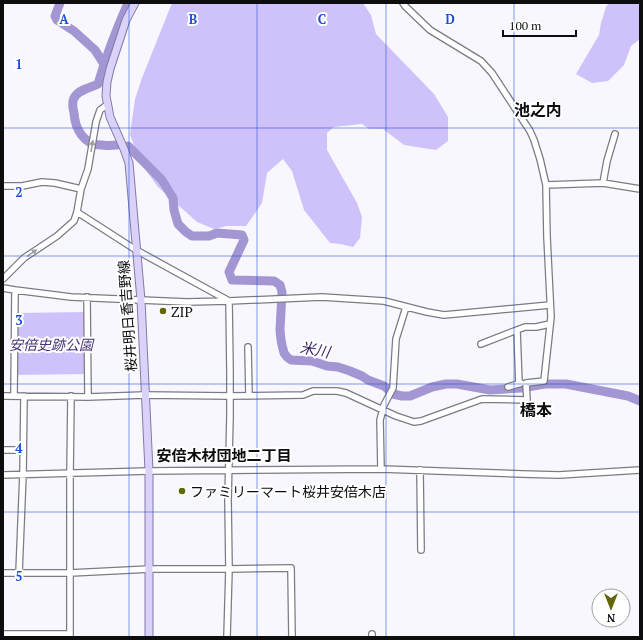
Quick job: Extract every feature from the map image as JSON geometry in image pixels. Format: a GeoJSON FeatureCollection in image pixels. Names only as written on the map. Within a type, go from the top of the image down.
{"type":"FeatureCollection","features":[{"type":"Feature","properties":{"kind":"main road","name":"桜井明日香吉野線"},"geometry":{"type":"LineString","coordinates":[[135,3],[126,20],[110,68],[106,96],[110,117],[129,163],[141,300],[149,471],[149,637]]}},
{"type":"Feature","properties":{"kind":"street"},"geometry":{"type":"LineString","coordinates":[[403,3],[430,30],[481,61],[492,73],[530,131],[540,159],[546,185],[551,317],[544,381],[508,387]]}},
{"type":"Feature","properties":{"kind":"street"},"geometry":{"type":"LineString","coordinates":[[3,279],[24,258],[57,236],[74,221],[81,189],[88,169],[96,122],[100,110],[107,105]]}},
{"type":"Feature","properties":{"kind":"street"},"geometry":{"type":"LineString","coordinates":[[603,183],[615,134]]}},
{"type":"Feature","properties":{"kind":"street"},"geometry":{"type":"LineString","coordinates":[[3,186],[22,186],[42,182],[55,183],[81,189]]}},
{"type":"Feature","properties":{"kind":"street"},"geometry":{"type":"LineString","coordinates":[[546,185],[603,183],[640,189]]}},
{"type":"Feature","properties":{"kind":"street"},"geometry":{"type":"LineString","coordinates":[[77,212],[136,250],[228,301]]}},
{"type":"Feature","properties":{"kind":"street"},"geometry":{"type":"LineString","coordinates":[[3,288],[71,297],[187,302],[322,297],[384,301],[444,315],[550,305]]}},
{"type":"Feature","properties":{"kind":"street"},"geometry":{"type":"LineString","coordinates":[[14,396],[15,290]]}},
{"type":"Feature","properties":{"kind":"street"},"geometry":{"type":"LineString","coordinates":[[87,297],[88,397]]}},
{"type":"Feature","properties":{"kind":"street"},"geometry":{"type":"LineString","coordinates":[[227,637],[230,396],[228,301]]}},
{"type":"Feature","properties":{"kind":"street"},"geometry":{"type":"LineString","coordinates":[[381,469],[380,420],[382,410],[393,388],[396,339],[406,307]]}},
{"type":"Feature","properties":{"kind":"street"},"geometry":{"type":"LineString","coordinates":[[481,344],[525,327],[536,328],[550,324]]}},
{"type":"Feature","properties":{"kind":"street"},"geometry":{"type":"LineString","coordinates":[[517,330],[519,384]]}},
{"type":"Feature","properties":{"kind":"street"},"geometry":{"type":"LineString","coordinates":[[248,347],[249,396]]}},
{"type":"Feature","properties":{"kind":"street"},"geometry":{"type":"LineString","coordinates":[[3,396],[249,396],[304,395],[313,391],[337,391],[346,393],[382,410],[414,422],[421,421],[482,399],[527,400],[526,383]]}},
{"type":"Feature","properties":{"kind":"street"},"geometry":{"type":"LineString","coordinates":[[20,573],[24,396]]}},
{"type":"Feature","properties":{"kind":"street"},"geometry":{"type":"LineString","coordinates":[[3,634],[70,636],[71,396]]}},
{"type":"Feature","properties":{"kind":"street"},"geometry":{"type":"LineString","coordinates":[[3,450],[23,450]]}},
{"type":"Feature","properties":{"kind":"street"},"geometry":{"type":"LineString","coordinates":[[3,475],[149,471],[381,469],[559,474],[640,470]]}},
{"type":"Feature","properties":{"kind":"street"},"geometry":{"type":"LineString","coordinates":[[420,470],[421,550]]}},
{"type":"Feature","properties":{"kind":"street"},"geometry":{"type":"LineString","coordinates":[[3,573],[70,573],[150,569],[291,568],[292,637]]}},
{"type":"Feature","properties":{"kind":"green space"},"geometry":{"type":"Polygon","coordinates":[[[172,3],[363,3],[371,15],[376,34],[434,94],[448,117],[448,141],[436,150],[404,145],[383,129],[369,129],[362,124],[334,127],[327,133],[327,150],[357,203],[362,217],[360,238],[353,247],[330,243],[304,210],[292,171],[283,159],[267,173],[262,203],[246,226],[227,226],[214,229],[197,222],[158,187],[139,161],[130,134],[135,99],[172,3]]]}},
{"type":"Feature","properties":{"kind":"green space"},"geometry":{"type":"Polygon","coordinates":[[[609,3],[640,3],[640,39],[631,46],[624,65],[608,81],[592,83],[576,74],[599,35],[606,7],[609,3]]]}},
{"type":"Feature","properties":{"kind":"green space","name":"安倍史跡公園"},"geometry":{"type":"Polygon","coordinates":[[[86,312],[86,374],[15,375],[16,313],[86,312]]]}},
{"type":"Feature","properties":{"kind":"waterway","name":"米川"},"geometry":{"type":"LineString","coordinates":[[60,3],[55,16],[57,20],[74,31],[95,50],[104,64]]}},
{"type":"Feature","properties":{"kind":"waterway","name":"米川"},"geometry":{"type":"LineString","coordinates":[[117,145],[95,144],[85,139],[76,125],[73,103],[76,95],[85,89],[98,84],[104,63],[128,3]]}},
{"type":"Feature","properties":{"kind":"waterway","name":"米川"},"geometry":{"type":"LineString","coordinates":[[128,146],[162,180],[173,198],[174,210],[178,224],[186,232],[192,236],[209,236],[217,233],[242,235],[244,240],[229,272],[232,280],[274,281],[280,285],[282,292],[280,330],[281,340],[284,353],[291,360],[312,361],[327,366],[338,367],[384,386],[393,394],[402,396],[410,396],[432,387],[446,384],[457,384],[490,390],[521,388],[545,384],[566,384],[628,396],[640,401]]}},
{"type":"Feature","properties":{"kind":"place","name":"ZIP"},"geometry":{"type":"Point","coordinates":[163,311]}},
{"type":"Feature","properties":{"kind":"place","name":"ファミリーマート桜井安倍木店"},"geometry":{"type":"Point","coordinates":[182,491]}},
{"type":"Feature","properties":{"kind":"district","name":"池之内"},"geometry":{"type":"Point","coordinates":[538,110]}},
{"type":"Feature","properties":{"kind":"district","name":"橋本"},"geometry":{"type":"Point","coordinates":[536,410]}},
{"type":"Feature","properties":{"kind":"district","name":"安倍木材団地二丁目"},"geometry":{"type":"Point","coordinates":[224,455]}}]}
